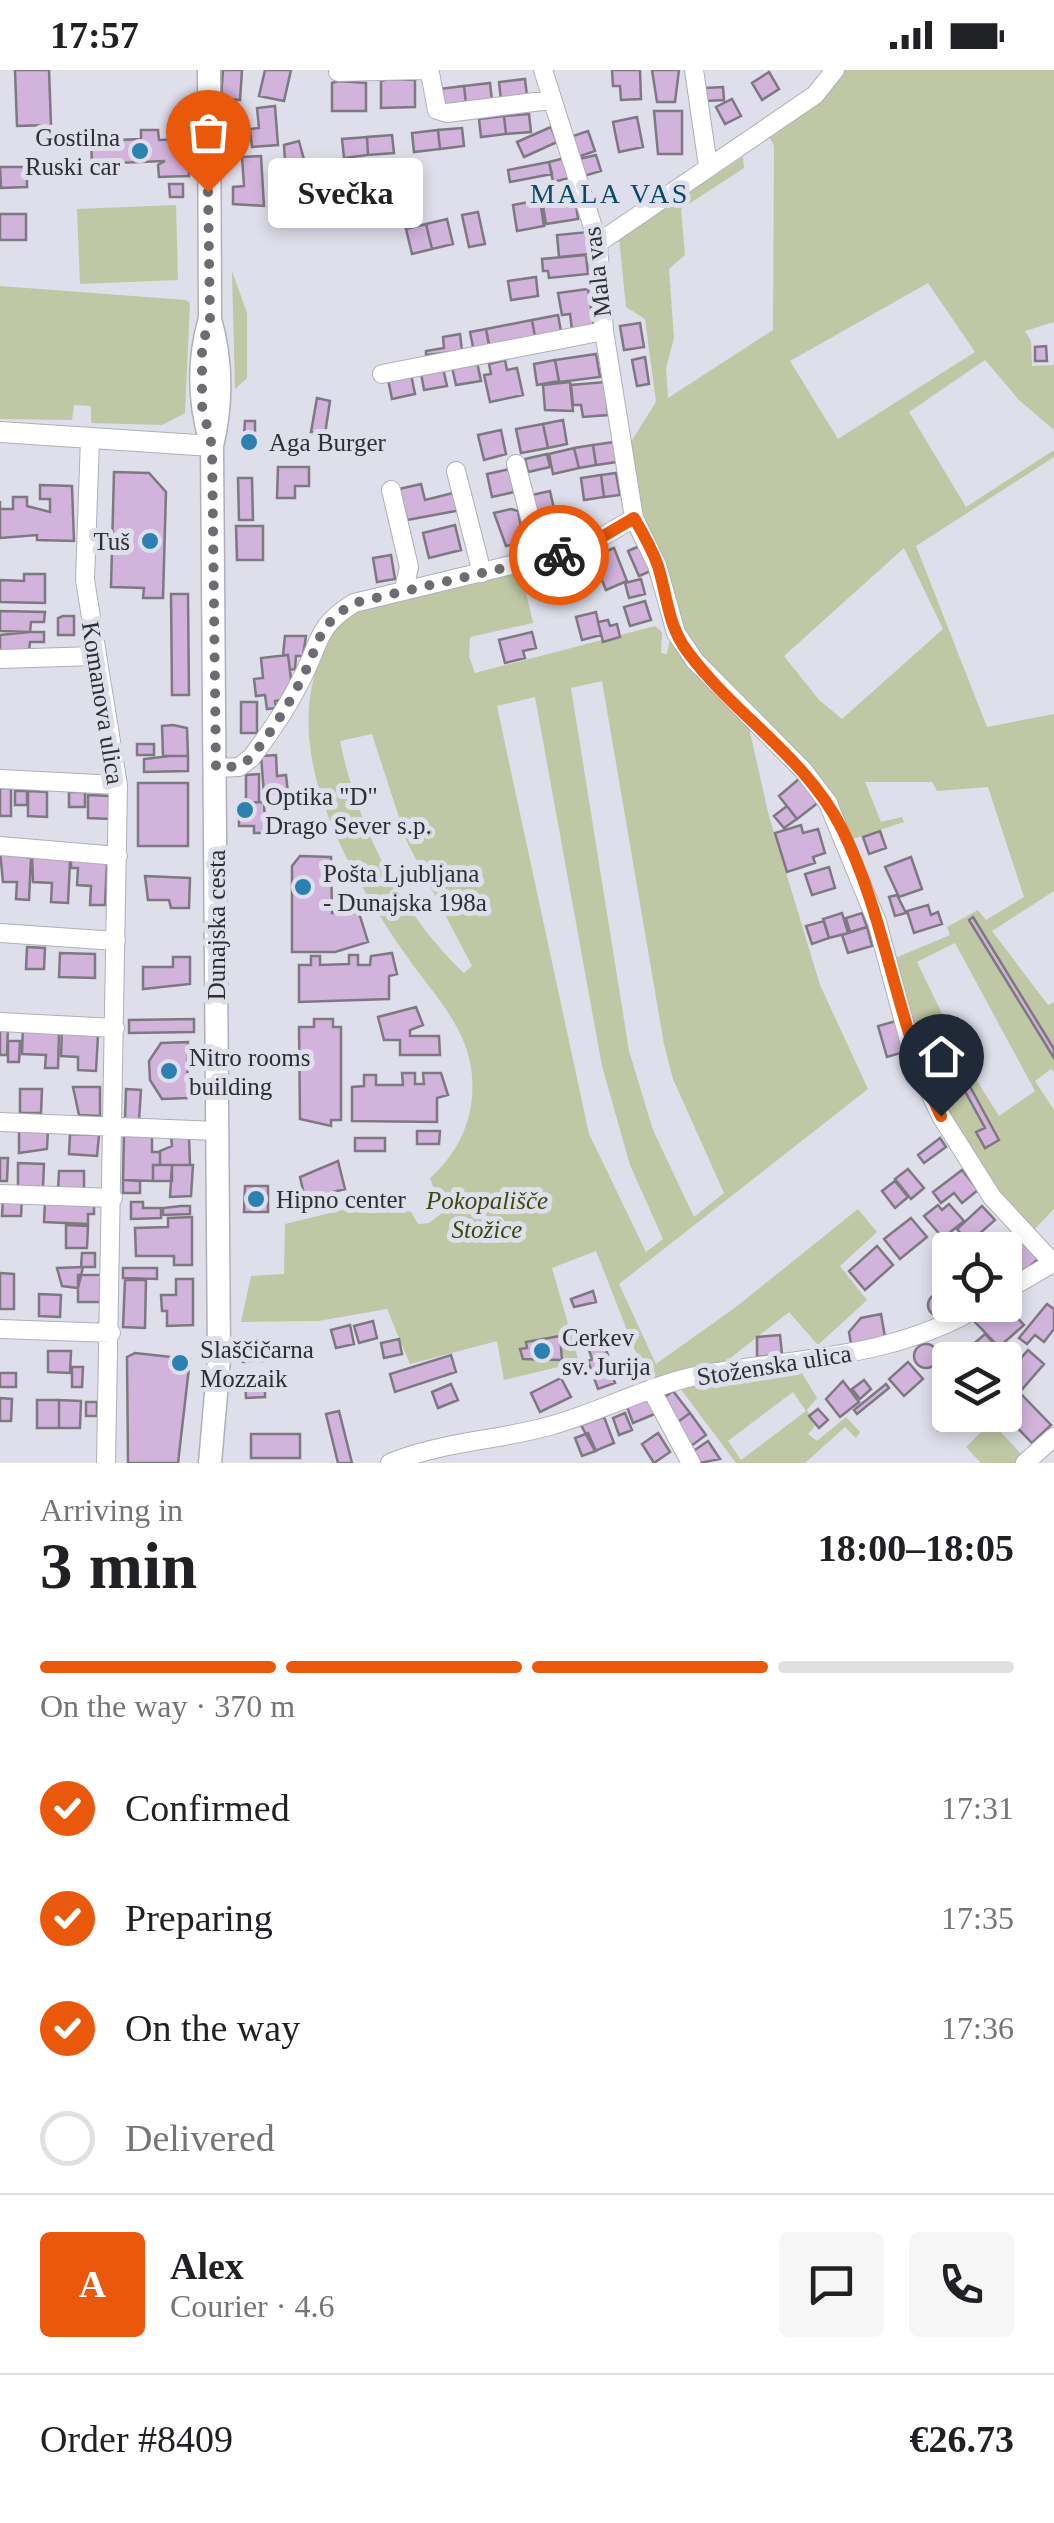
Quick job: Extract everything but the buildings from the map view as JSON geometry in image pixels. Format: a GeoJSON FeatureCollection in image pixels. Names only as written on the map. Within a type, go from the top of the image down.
{"type":"FeatureCollection","features":[{"type":"Feature","properties":{"kind":"main road","name":"Dunajska cesta"},"geometry":{"type":"LineString","coordinates":[[209,70],[210,319],[202,346],[202,406],[212,446],[219,1360],[210,1463]]}},
{"type":"Feature","properties":{"kind":"street"},"geometry":{"type":"LineString","coordinates":[[338,72],[424,70],[430,73],[433,104],[448,113],[550,100]]}},
{"type":"Feature","properties":{"kind":"street","name":"Mala vas"},"geometry":{"type":"LineString","coordinates":[[543,70],[598,243],[604,331],[634,518],[658,565],[668,611],[685,649],[746,717],[802,770],[828,803],[877,922],[914,1059],[930,1094],[992,1197],[1054,1264]]}},
{"type":"Feature","properties":{"kind":"street"},"geometry":{"type":"LineString","coordinates":[[694,70],[708,166]]}},
{"type":"Feature","properties":{"kind":"street"},"geometry":{"type":"LineString","coordinates":[[598,243],[815,95],[835,70]]}},
{"type":"Feature","properties":{"kind":"street","name":"Mala vas"},"geometry":{"type":"LineString","coordinates":[[382,374],[604,331]]}},
{"type":"Feature","properties":{"kind":"street"},"geometry":{"type":"LineString","coordinates":[[0,432],[212,446]]}},
{"type":"Feature","properties":{"kind":"street","name":"Komanova ulica"},"geometry":{"type":"LineString","coordinates":[[90,439],[84,551],[95,656],[118,785],[115,1127],[106,1463]]}},
{"type":"Feature","properties":{"kind":"street"},"geometry":{"type":"LineString","coordinates":[[516,464],[541,560]]}},
{"type":"Feature","properties":{"kind":"street"},"geometry":{"type":"LineString","coordinates":[[456,471],[482,573]]}},
{"type":"Feature","properties":{"kind":"street"},"geometry":{"type":"LineString","coordinates":[[391,490],[408,567],[404,588]]}},
{"type":"Feature","properties":{"kind":"street"},"geometry":{"type":"LineString","coordinates":[[216,768],[242,765],[261,745],[304,676],[319,632],[332,617],[354,603],[585,547],[634,518]]}},
{"type":"Feature","properties":{"kind":"street"},"geometry":{"type":"LineString","coordinates":[[0,660],[95,656]]}},
{"type":"Feature","properties":{"kind":"street"},"geometry":{"type":"LineString","coordinates":[[0,778],[118,785]]}},
{"type":"Feature","properties":{"kind":"street"},"geometry":{"type":"LineString","coordinates":[[0,846],[118,856]]}},
{"type":"Feature","properties":{"kind":"street"},"geometry":{"type":"LineString","coordinates":[[0,933],[116,941]]}},
{"type":"Feature","properties":{"kind":"street"},"geometry":{"type":"LineString","coordinates":[[0,1022],[116,1028]]}},
{"type":"Feature","properties":{"kind":"street"},"geometry":{"type":"LineString","coordinates":[[0,1122],[217,1131]]}},
{"type":"Feature","properties":{"kind":"street"},"geometry":{"type":"LineString","coordinates":[[0,1194],[113,1198]]}},
{"type":"Feature","properties":{"kind":"street"},"geometry":{"type":"LineString","coordinates":[[1022,1282],[1054,1264]]}},
{"type":"Feature","properties":{"kind":"street","name":"Stoženska ulica"},"geometry":{"type":"LineString","coordinates":[[390,1463],[454,1442],[556,1424],[651,1389],[708,1374],[873,1348],[950,1322]]}},
{"type":"Feature","properties":{"kind":"street"},"geometry":{"type":"LineString","coordinates":[[0,1329],[111,1333]]}},
{"type":"Feature","properties":{"kind":"street"},"geometry":{"type":"LineString","coordinates":[[651,1389],[691,1463]]}},
{"type":"Feature","properties":{"kind":"street"},"geometry":{"type":"LineString","coordinates":[[1025,1463],[1054,1437]]}},
{"type":"Feature","properties":{"kind":"green space"},"geometry":{"type":"Polygon","coordinates":[[[845,70],[1054,70],[1054,322],[1025,331],[1031,341],[1032,366],[1054,365],[1054,430],[1019,400],[985,360],[909,412],[966,507],[1054,450],[1054,457],[916,546],[987,727],[1054,714],[1054,891],[992,931],[1048,1005],[1054,1002],[1054,1072],[1051,1069],[1035,1081],[1054,1110],[1054,1209],[1031,1233],[981,1170],[944,1105],[916,1035],[893,959],[950,935],[947,927],[978,910],[986,920],[1024,897],[988,787],[937,791],[932,782],[865,782],[881,822],[902,817],[904,822],[853,839],[834,801],[688,643],[634,496],[627,448],[656,402],[645,319],[626,307],[619,238],[743,157],[744,168],[681,209],[685,255],[669,269],[674,338],[666,368],[668,398],[773,330],[774,146],[770,138],[815,106],[845,70]],[[928,283],[790,361],[838,439],[975,352],[928,283]],[[904,548],[784,656],[819,700],[842,719],[943,629],[904,548]],[[955,943],[917,962],[966,1063],[999,1116],[1035,1091],[955,943]]]}},
{"type":"Feature","properties":{"kind":"green space"},"geometry":{"type":"Polygon","coordinates":[[[176,205],[178,280],[80,284],[77,209],[176,205]]]}},
{"type":"Feature","properties":{"kind":"green space"},"geometry":{"type":"Polygon","coordinates":[[[232,271],[247,313],[247,378],[235,389],[232,271]]]}},
{"type":"Feature","properties":{"kind":"green space"},"geometry":{"type":"Polygon","coordinates":[[[0,286],[186,300],[190,303],[185,413],[162,425],[91,423],[91,406],[74,405],[72,420],[0,419],[0,286]]]}},
{"type":"Feature","properties":{"kind":"green space","name":"Pokopališče Stožice"},"geometry":{"type":"Polygon","coordinates":[[[521,570],[533,623],[470,637],[469,656],[475,673],[655,626],[662,632],[661,653],[667,654],[669,642],[674,641],[749,728],[769,816],[820,985],[868,1089],[619,1284],[656,1364],[736,1307],[858,1209],[877,1232],[840,1266],[867,1300],[818,1345],[789,1312],[724,1363],[647,1381],[596,1251],[552,1268],[579,1362],[504,1380],[497,1341],[410,1364],[387,1309],[318,1321],[241,1322],[251,1276],[284,1274],[285,1224],[391,1198],[396,1209],[411,1212],[418,1224],[429,1223],[442,1213],[430,1178],[460,1140],[470,1111],[470,1062],[460,1034],[367,896],[332,825],[319,788],[309,714],[314,677],[329,639],[356,608],[521,570]],[[602,681],[571,688],[629,1051],[653,1130],[694,1217],[724,1193],[673,1079],[664,1044],[602,681]],[[535,697],[497,706],[589,1134],[646,1252],[663,1239],[630,1165],[602,1066],[535,697]],[[372,734],[340,741],[370,836],[420,923],[464,973],[472,966],[407,842],[372,734]]]}},
{"type":"Feature","properties":{"kind":"green space"},"geometry":{"type":"Polygon","coordinates":[[[800,1370],[817,1398],[807,1410],[815,1426],[808,1434],[817,1441],[846,1417],[860,1432],[856,1438],[845,1427],[805,1463],[736,1463],[680,1388],[800,1370]],[[793,1392],[728,1441],[741,1460],[806,1411],[793,1392]]]}},
{"type":"Feature","properties":{"kind":"green space"},"geometry":{"type":"Polygon","coordinates":[[[981,1432],[1000,1432],[1025,1458],[1019,1463],[981,1463],[966,1447],[981,1432]]]}},
{"type":"Feature","properties":{"kind":"way so far"},"geometry":{"type":"LineString","coordinates":[[208,192],[210,319],[202,346],[202,413],[212,446],[216,768],[239,766],[251,758],[304,676],[319,632],[332,617],[354,603],[404,588],[559,555]]}},
{"type":"Feature","properties":{"kind":"place","name":"Gostilna Ruski car"},"geometry":{"type":"Point","coordinates":[140,151]}},
{"type":"Feature","properties":{"kind":"place","name":"Svečka"},"geometry":{"type":"Point","coordinates":[208,192]}},
{"type":"Feature","properties":{"kind":"place","name":"Aga Burger"},"geometry":{"type":"Point","coordinates":[249,442]}},
{"type":"Feature","properties":{"kind":"place","name":"Tuš"},"geometry":{"type":"Point","coordinates":[150,541]}},
{"type":"Feature","properties":{"kind":"place","name":"Optika \"D\" Drago Sever s.p."},"geometry":{"type":"Point","coordinates":[245,810]}},
{"type":"Feature","properties":{"kind":"place","name":"Pošta Ljubljana - Dunajska 198a"},"geometry":{"type":"Point","coordinates":[303,887]}},
{"type":"Feature","properties":{"kind":"place","name":"Nitro rooms building"},"geometry":{"type":"Point","coordinates":[169,1071]}},
{"type":"Feature","properties":{"kind":"place","name":"Hipno center"},"geometry":{"type":"Point","coordinates":[256,1199]}},
{"type":"Feature","properties":{"kind":"place","name":"Cerkev sv. Jurija"},"geometry":{"type":"Point","coordinates":[542,1351]}},
{"type":"Feature","properties":{"kind":"place","name":"Slaščičarna Mozzaik"},"geometry":{"type":"Point","coordinates":[180,1363]}},
{"type":"Feature","properties":{"kind":"district","name":"MALA VAS"},"geometry":{"type":"Point","coordinates":[610,193]}},
{"type":"Feature","properties":{"kind":"route"},"geometry":{"type":"LineString","coordinates":[[559,555],[585,547],[634,518],[658,565],[668,611],[685,649],[746,717],[802,770],[828,803],[844,832],[877,922],[914,1059],[941,1116]]}}]}
